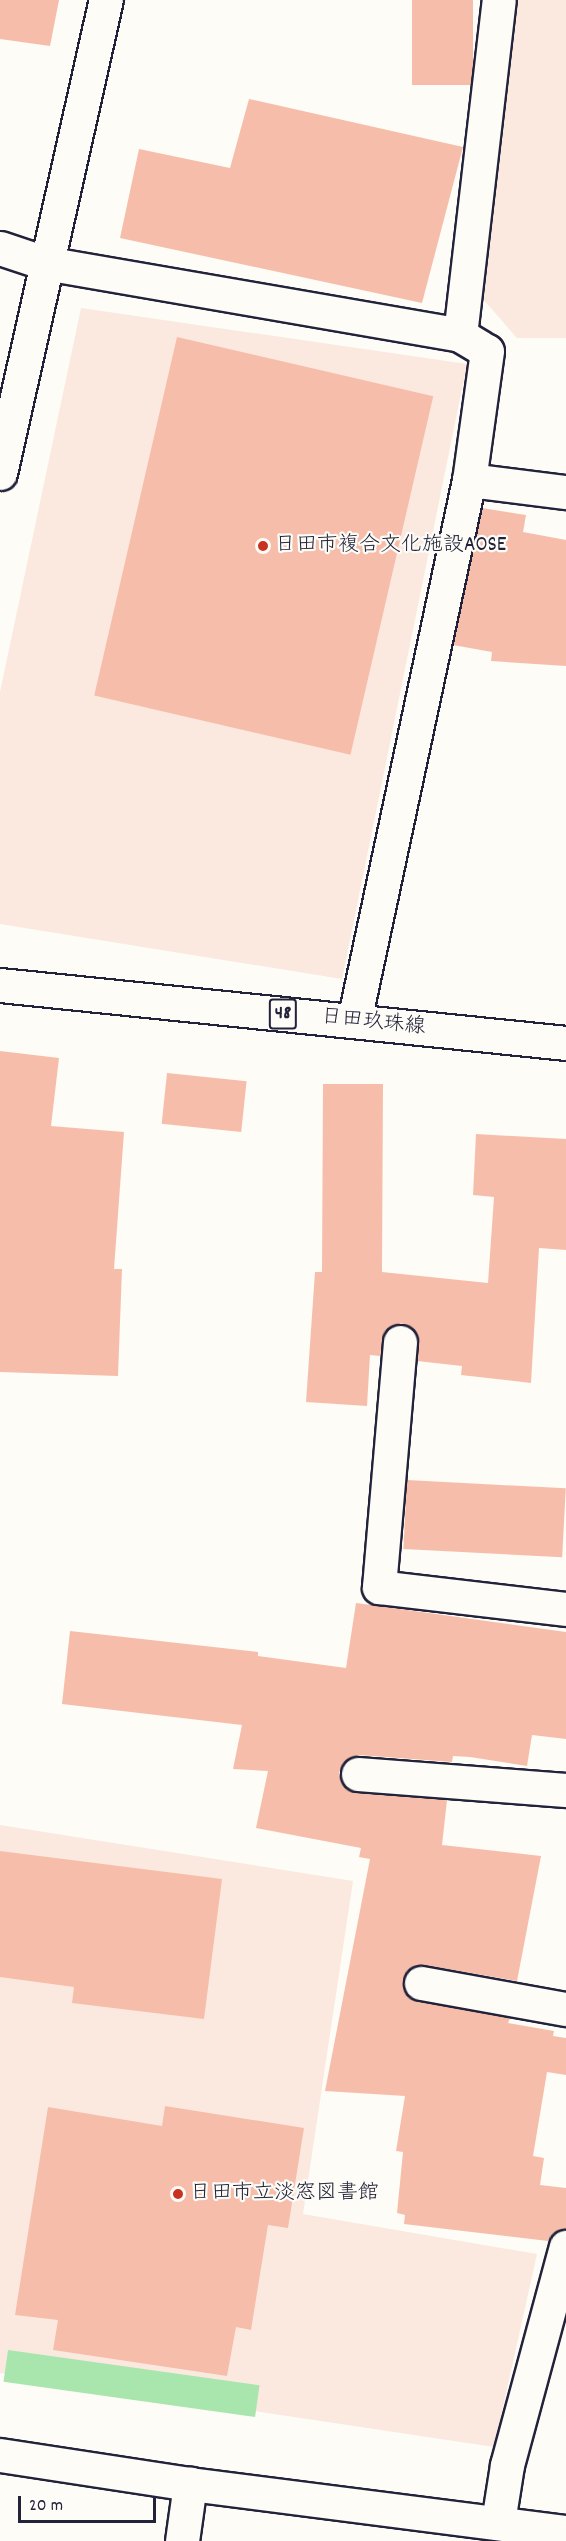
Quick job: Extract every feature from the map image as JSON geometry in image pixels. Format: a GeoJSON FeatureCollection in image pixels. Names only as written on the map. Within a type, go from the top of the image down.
{"type":"FeatureCollection","features":[{"type":"Feature","properties":{"kind":"street"},"geometry":{"type":"LineString","coordinates":[[0,473],[105,0]]}},
{"type":"Feature","properties":{"kind":"street"},"geometry":{"type":"LineString","coordinates":[[460,335],[499,0]]}},
{"type":"Feature","properties":{"kind":"street"},"geometry":{"type":"LineString","coordinates":[[0,248],[45,263],[460,335],[487,351],[469,480],[354,1021]]}},
{"type":"Feature","properties":{"kind":"street"},"geometry":{"type":"LineString","coordinates":[[469,480],[566,492]]}},
{"type":"Feature","properties":{"kind":"street","name":"日田玖珠線"},"geometry":{"type":"LineString","coordinates":[[0,985],[566,1043]]}},
{"type":"Feature","properties":{"kind":"street"},"geometry":{"type":"LineString","coordinates":[[400,1342],[379,1587],[566,1610]]}},
{"type":"Feature","properties":{"kind":"street"},"geometry":{"type":"LineString","coordinates":[[358,1774],[566,1790]]}},
{"type":"Feature","properties":{"kind":"street"},"geometry":{"type":"LineString","coordinates":[[421,1983],[566,2009]]}},
{"type":"Feature","properties":{"kind":"street"},"geometry":{"type":"LineString","coordinates":[[498,2522],[507,2465],[566,2247]]}},
{"type":"Feature","properties":{"kind":"street"},"geometry":{"type":"LineString","coordinates":[[0,2455],[190,2484],[566,2532]]}},
{"type":"Feature","properties":{"kind":"street"},"geometry":{"type":"LineString","coordinates":[[182,2541],[190,2484]]}},
{"type":"Feature","properties":{"kind":"shaded area"},"geometry":{"type":"Polygon","coordinates":[[[511,0],[566,0],[566,338],[517,338],[476,291],[511,0]]]}},
{"type":"Feature","properties":{"kind":"shaded area"},"geometry":{"type":"Polygon","coordinates":[[[81,308],[467,364],[342,979],[0,924],[0,692],[81,308]]]}},
{"type":"Feature","properties":{"kind":"shaded area"},"geometry":{"type":"Polygon","coordinates":[[[0,1825],[353,1881],[303,2214],[537,2254],[494,2447],[0,2373],[0,1825]]]}},
{"type":"Feature","properties":{"kind":"green space"},"geometry":{"type":"Polygon","coordinates":[[[8,2350],[260,2385],[255,2417],[4,2382],[8,2350]]]}},
{"type":"Feature","properties":{"kind":"building"},"geometry":{"type":"Polygon","coordinates":[[[0,0],[59,0],[50,46],[0,39],[0,0]]]}},
{"type":"Feature","properties":{"kind":"building"},"geometry":{"type":"Polygon","coordinates":[[[412,0],[473,0],[473,85],[412,85],[412,0]]]}},
{"type":"Feature","properties":{"kind":"building"},"geometry":{"type":"Polygon","coordinates":[[[249,99],[463,147],[422,303],[120,238],[139,149],[230,168],[249,99]]]}},
{"type":"Feature","properties":{"kind":"building","name":"日田市複合文化施設AOSE"},"geometry":{"type":"Polygon","coordinates":[[[177,337],[433,396],[350,755],[94,696],[177,337]]]}},
{"type":"Feature","properties":{"kind":"building"},"geometry":{"type":"Polygon","coordinates":[[[482,508],[526,515],[523,532],[566,540],[566,666],[491,661],[492,652],[453,645],[482,508]]]}},
{"type":"Feature","properties":{"kind":"building"},"geometry":{"type":"Polygon","coordinates":[[[0,1051],[59,1058],[51,1126],[124,1132],[114,1269],[122,1269],[118,1376],[0,1372],[0,1051]]]}},
{"type":"Feature","properties":{"kind":"building"},"geometry":{"type":"Polygon","coordinates":[[[167,1073],[247,1081],[241,1132],[162,1124],[167,1073]]]}},
{"type":"Feature","properties":{"kind":"building"},"geometry":{"type":"Polygon","coordinates":[[[323,1084],[383,1084],[382,1272],[488,1283],[494,1197],[473,1195],[476,1134],[566,1139],[566,1250],[539,1248],[531,1383],[461,1375],[462,1366],[417,1361],[417,1335],[401,1323],[384,1332],[380,1356],[370,1355],[367,1406],[306,1402],[315,1272],[322,1272],[323,1084]]]}},
{"type":"Feature","properties":{"kind":"building"},"geometry":{"type":"Polygon","coordinates":[[[407,1480],[566,1488],[562,1557],[403,1549],[407,1480]]]}},
{"type":"Feature","properties":{"kind":"building"},"geometry":{"type":"Polygon","coordinates":[[[356,1603],[566,1632],[566,1739],[532,1735],[527,1766],[470,1757],[453,1756],[452,1762],[359,1755],[343,1763],[339,1773],[347,1789],[356,1793],[447,1800],[442,1845],[541,1856],[517,1981],[424,1965],[407,1971],[403,1980],[409,1997],[417,2001],[510,2018],[508,2023],[554,2031],[553,2036],[566,2038],[566,2075],[547,2072],[533,2156],[544,2158],[540,2185],[566,2188],[566,2229],[553,2233],[548,2241],[404,2224],[405,2215],[397,2213],[403,2152],[396,2151],[405,2096],[325,2091],[370,1859],[359,1857],[361,1848],[256,1828],[268,1771],[233,1769],[242,1725],[62,1704],[70,1631],[258,1652],[258,1656],[346,1668],[356,1603]]]}},
{"type":"Feature","properties":{"kind":"building"},"geometry":{"type":"Polygon","coordinates":[[[0,1851],[222,1879],[204,2019],[72,2003],[74,1987],[0,1977],[0,1851]]]}},
{"type":"Feature","properties":{"kind":"building"},"geometry":{"type":"Polygon","coordinates":[[[165,2106],[304,2128],[288,2228],[268,2225],[251,2330],[236,2327],[227,2376],[53,2350],[58,2320],[15,2315],[48,2107],[162,2126],[165,2106]]]}},
{"type":"Feature","properties":{"kind":"place","name":"日田市複合文化施設AOSE"},"geometry":{"type":"Point","coordinates":[263,546]}},
{"type":"Feature","properties":{"kind":"place","name":"日田市立淡窓図書館"},"geometry":{"type":"Point","coordinates":[178,2194]}}]}
